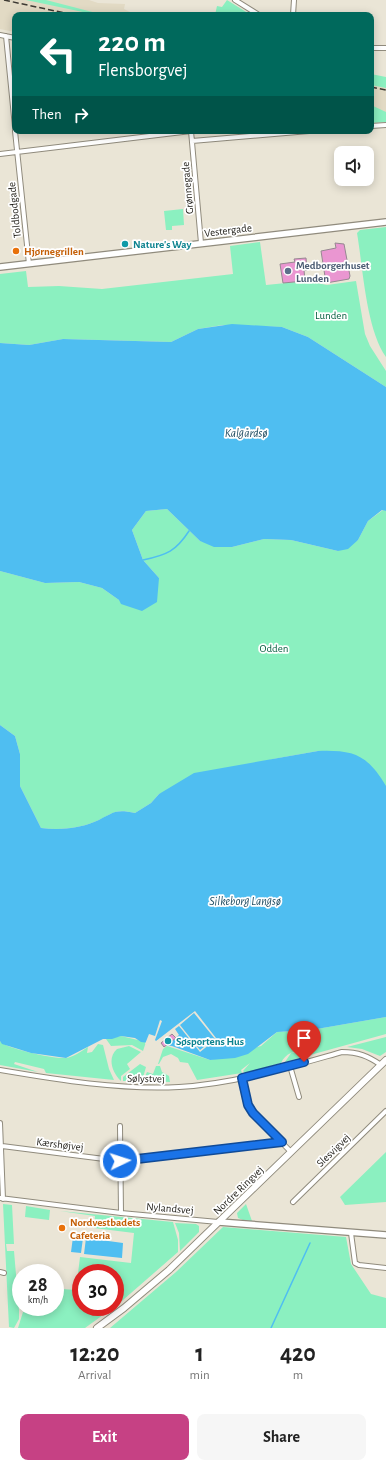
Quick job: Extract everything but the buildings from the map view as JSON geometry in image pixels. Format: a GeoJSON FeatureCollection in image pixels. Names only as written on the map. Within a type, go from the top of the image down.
{"type":"FeatureCollection","features":[{"type":"Feature","properties":{"kind":"main road","name":"Nordre Ringvej"},"geometry":{"type":"LineString","coordinates":[[97,1328],[155,1283],[386,1060]]}},
{"type":"Feature","properties":{"kind":"street"},"geometry":{"type":"LineString","coordinates":[[235,0],[254,12]]}},
{"type":"Feature","properties":{"kind":"street"},"geometry":{"type":"LineString","coordinates":[[293,12],[294,0]]}},
{"type":"Feature","properties":{"kind":"street"},"geometry":{"type":"LineString","coordinates":[[0,35],[12,37]]}},
{"type":"Feature","properties":{"kind":"street"},"geometry":{"type":"LineString","coordinates":[[6,36],[12,97]]}},
{"type":"Feature","properties":{"kind":"street"},"geometry":{"type":"LineString","coordinates":[[374,48],[386,48]]}},
{"type":"Feature","properties":{"kind":"street"},"geometry":{"type":"LineString","coordinates":[[374,126],[386,124]]}},
{"type":"Feature","properties":{"kind":"street","name":"Toldbodgade"},"geometry":{"type":"LineString","coordinates":[[15,134],[29,264]]}},
{"type":"Feature","properties":{"kind":"street"},"geometry":{"type":"LineString","coordinates":[[0,154],[166,134]]}},
{"type":"Feature","properties":{"kind":"street","name":"Grønnegade"},"geometry":{"type":"LineString","coordinates":[[191,134],[201,243]]}},
{"type":"Feature","properties":{"kind":"street"},"geometry":{"type":"LineString","coordinates":[[192,141],[274,134]]}},
{"type":"Feature","properties":{"kind":"street","name":"Vestergade"},"geometry":{"type":"LineString","coordinates":[[0,267],[386,222]]}},
{"type":"Feature","properties":{"kind":"street","name":"Sølystvej"},"geometry":{"type":"LineString","coordinates":[[0,1070],[71,1082],[120,1086],[178,1087],[242,1078],[342,1052],[352,1052],[370,1057],[381,1065]]}},
{"type":"Feature","properties":{"kind":"street"},"geometry":{"type":"LineString","coordinates":[[290,1066],[299,1097]]}},
{"type":"Feature","properties":{"kind":"street"},"geometry":{"type":"LineString","coordinates":[[242,1078],[248,1105],[253,1113],[291,1152]]}},
{"type":"Feature","properties":{"kind":"street","name":"Slesvigvej"},"geometry":{"type":"LineString","coordinates":[[293,1202],[386,1111]]}},
{"type":"Feature","properties":{"kind":"street"},"geometry":{"type":"LineString","coordinates":[[0,1124],[2,1146],[2,1199]]}},
{"type":"Feature","properties":{"kind":"street"},"geometry":{"type":"LineString","coordinates":[[120,1126],[121,1214]]}},
{"type":"Feature","properties":{"kind":"street","name":"Kærshøjvej"},"geometry":{"type":"LineString","coordinates":[[2,1146],[120,1161],[282,1142]]}},
{"type":"Feature","properties":{"kind":"street","name":"Nylandsvej"},"geometry":{"type":"LineString","coordinates":[[2,1199],[121,1214],[386,1236]]}},
{"type":"Feature","properties":{"kind":"street"},"geometry":{"type":"LineString","coordinates":[[351,1233],[355,1263],[359,1265],[386,1268]]}},
{"type":"Feature","properties":{"kind":"shaded area"},"geometry":{"type":"Polygon","coordinates":[[[0,0],[89,0],[98,3],[125,4],[124,9],[130,12],[12,12],[12,31],[0,29],[0,0]]]}},
{"type":"Feature","properties":{"kind":"shaded area"},"geometry":{"type":"Polygon","coordinates":[[[374,77],[386,81],[386,122],[374,110],[374,77]]]}},
{"type":"Feature","properties":{"kind":"green space"},"geometry":{"type":"Polygon","coordinates":[[[26,0],[46,0],[92,12],[83,12],[26,0]]]}},
{"type":"Feature","properties":{"kind":"green space"},"geometry":{"type":"Polygon","coordinates":[[[227,0],[246,12],[216,12],[217,6],[222,7],[227,0]]]}},
{"type":"Feature","properties":{"kind":"green space"},"geometry":{"type":"Polygon","coordinates":[[[374,75],[386,77],[386,88],[374,86],[374,75]]]}},
{"type":"Feature","properties":{"kind":"green space"},"geometry":{"type":"Polygon","coordinates":[[[374,106],[386,112],[386,122],[374,123],[374,106]]]}},
{"type":"Feature","properties":{"kind":"green space"},"geometry":{"type":"Polygon","coordinates":[[[183,209],[184,225],[172,226],[172,230],[166,230],[164,211],[183,209]]]}},
{"type":"Feature","properties":{"kind":"green space"},"geometry":{"type":"Polygon","coordinates":[[[386,227],[386,357],[379,345],[374,331],[366,298],[357,233],[360,230],[386,227]]]}},
{"type":"Feature","properties":{"kind":"green space","name":"Lunden"},"geometry":{"type":"Polygon","coordinates":[[[260,242],[266,285],[306,281],[327,285],[356,281],[365,334],[370,346],[386,371],[386,387],[308,337],[282,327],[223,325],[198,329],[171,342],[63,339],[29,345],[0,343],[0,274],[26,271],[28,287],[59,286],[102,289],[233,274],[230,246],[260,242]]]}},
{"type":"Feature","properties":{"kind":"green space","name":"Odden"},"geometry":{"type":"Polygon","coordinates":[[[167,509],[200,541],[232,547],[264,539],[291,540],[338,551],[358,540],[368,521],[383,510],[386,511],[386,797],[318,751],[273,759],[159,794],[151,803],[135,813],[122,811],[113,813],[94,822],[75,828],[41,828],[20,786],[20,754],[15,736],[0,725],[0,571],[45,583],[79,582],[102,588],[119,600],[159,578],[143,560],[132,530],[146,511],[167,509]]]}},
{"type":"Feature","properties":{"kind":"green space"},"geometry":{"type":"Polygon","coordinates":[[[386,1017],[386,1034],[285,1062],[291,1053],[305,1050],[293,1052],[290,1053],[285,1057],[281,1063],[245,1073],[243,1071],[250,1063],[241,1070],[242,1073],[197,1080],[188,1063],[180,1062],[178,1058],[171,1054],[163,1057],[158,1064],[163,1049],[167,1046],[210,1060],[261,1046],[277,1032],[311,1030],[386,1017]]]}},
{"type":"Feature","properties":{"kind":"green space"},"geometry":{"type":"Polygon","coordinates":[[[121,1036],[146,1042],[143,1051],[132,1045],[111,1046],[106,1039],[121,1036]]]}},
{"type":"Feature","properties":{"kind":"green space"},"geometry":{"type":"Polygon","coordinates":[[[386,1037],[386,1052],[380,1056],[362,1049],[347,1047],[386,1037]]]}},
{"type":"Feature","properties":{"kind":"green space"},"geometry":{"type":"Polygon","coordinates":[[[0,1041],[21,1050],[60,1058],[72,1056],[88,1047],[87,1053],[92,1052],[98,1044],[103,1045],[109,1069],[114,1080],[46,1073],[44,1069],[15,1062],[14,1064],[38,1072],[0,1065],[0,1041]]]}},
{"type":"Feature","properties":{"kind":"green space"},"geometry":{"type":"Polygon","coordinates":[[[129,1046],[141,1052],[127,1064],[130,1069],[121,1076],[121,1081],[113,1069],[111,1061],[117,1049],[129,1046]]]}},
{"type":"Feature","properties":{"kind":"green space"},"geometry":{"type":"Polygon","coordinates":[[[140,1064],[146,1067],[142,1081],[123,1081],[123,1077],[140,1064]]]}},
{"type":"Feature","properties":{"kind":"green space"},"geometry":{"type":"Polygon","coordinates":[[[156,1066],[160,1066],[162,1072],[169,1076],[170,1082],[143,1081],[147,1072],[153,1074],[156,1066]]]}},
{"type":"Feature","properties":{"kind":"green space"},"geometry":{"type":"Polygon","coordinates":[[[386,1152],[386,1202],[345,1205],[340,1197],[386,1152]]]}},
{"type":"Feature","properties":{"kind":"green space"},"geometry":{"type":"Polygon","coordinates":[[[3,1204],[12,1205],[14,1244],[6,1244],[7,1251],[14,1251],[15,1264],[12,1264],[12,1316],[19,1316],[14,1328],[9,1327],[3,1204]]]}},
{"type":"Feature","properties":{"kind":"green space"},"geometry":{"type":"Polygon","coordinates":[[[246,1204],[252,1221],[238,1218],[237,1213],[246,1204]]]}},
{"type":"Feature","properties":{"kind":"green space"},"geometry":{"type":"Polygon","coordinates":[[[26,1206],[50,1210],[49,1220],[25,1217],[26,1206]]]}},
{"type":"Feature","properties":{"kind":"green space"},"geometry":{"type":"Polygon","coordinates":[[[60,1211],[173,1222],[178,1240],[178,1252],[124,1299],[124,1264],[79,1264],[80,1257],[131,1263],[134,1233],[94,1228],[95,1216],[60,1211]]]}},
{"type":"Feature","properties":{"kind":"green space"},"geometry":{"type":"Polygon","coordinates":[[[175,1223],[196,1224],[199,1226],[199,1232],[180,1251],[179,1233],[175,1223]]]}},
{"type":"Feature","properties":{"kind":"green space"},"geometry":{"type":"Polygon","coordinates":[[[223,1227],[346,1237],[351,1264],[371,1294],[386,1298],[386,1328],[110,1328],[176,1272],[223,1227]]]}},
{"type":"Feature","properties":{"kind":"green space"},"geometry":{"type":"Polygon","coordinates":[[[64,1289],[72,1290],[72,1316],[102,1316],[85,1328],[18,1328],[22,1316],[64,1316],[64,1289]]]}},
{"type":"Feature","properties":{"kind":"water","name":"Kalgårdsø"},"geometry":{"type":"Polygon","coordinates":[[[232,324],[282,327],[308,337],[386,387],[386,511],[382,510],[368,521],[358,540],[348,549],[338,551],[291,540],[264,539],[232,547],[214,547],[200,541],[167,509],[146,511],[132,530],[143,560],[159,578],[157,602],[142,611],[121,604],[119,600],[102,588],[79,582],[45,583],[0,571],[0,343],[29,345],[63,339],[171,342],[198,329],[232,324]]]}},
{"type":"Feature","properties":{"kind":"water","name":"Silkeborg Langsø"},"geometry":{"type":"Polygon","coordinates":[[[0,725],[15,736],[20,754],[20,786],[41,828],[75,828],[117,812],[122,811],[135,813],[151,803],[159,794],[194,773],[318,751],[350,753],[365,761],[379,775],[386,786],[386,1017],[311,1030],[277,1032],[248,1054],[235,1058],[210,1060],[172,1046],[141,1042],[135,1038],[121,1036],[112,1039],[103,1039],[66,1058],[31,1053],[2,1044],[0,1041],[0,725]]]}},
{"type":"Feature","properties":{"kind":"water"},"geometry":{"type":"Polygon","coordinates":[[[73,1237],[83,1238],[81,1253],[71,1252],[73,1237]]]}},
{"type":"Feature","properties":{"kind":"water"},"geometry":{"type":"Polygon","coordinates":[[[86,1238],[123,1243],[122,1258],[84,1254],[86,1238]]]}},
{"type":"Feature","properties":{"kind":"pier"},"geometry":{"type":"Polygon","coordinates":[[[195,1011],[216,1038],[215,1039],[194,1013],[180,1025],[200,1050],[214,1039],[215,1040],[200,1052],[179,1026],[175,1029],[179,1035],[164,1047],[145,1044],[149,1034],[155,1036],[160,1020],[162,1021],[155,1040],[156,1041],[195,1011]]]}},
{"type":"Feature","properties":{"kind":"waterway"},"geometry":{"type":"LineString","coordinates":[[143,560],[165,554],[175,548],[189,531]]}},
{"type":"Feature","properties":{"kind":"waterway"},"geometry":{"type":"LineString","coordinates":[[271,1328],[310,1243]]}},
{"type":"Feature","properties":{"kind":"railway"},"geometry":{"type":"LineString","coordinates":[[4,0],[60,12]]}},
{"type":"Feature","properties":{"kind":"railway"},"geometry":{"type":"LineString","coordinates":[[374,88],[386,90]]}},
{"type":"Feature","properties":{"kind":"place","name":"Nature's Way"},"geometry":{"type":"Point","coordinates":[125,244]}},
{"type":"Feature","properties":{"kind":"place","name":"Hjørnegrillen"},"geometry":{"type":"Point","coordinates":[16,251]}},
{"type":"Feature","properties":{"kind":"place","name":"Medborgerhuset Lunden"},"geometry":{"type":"Point","coordinates":[288,271]}},
{"type":"Feature","properties":{"kind":"place","name":"Søsportens Hus"},"geometry":{"type":"Point","coordinates":[168,1041]}},
{"type":"Feature","properties":{"kind":"place","name":"Nordvestbadets Cafeteria"},"geometry":{"type":"Point","coordinates":[62,1228]}},
{"type":"Feature","properties":{"kind":"route"},"geometry":{"type":"LineString","coordinates":[[120,1161],[276,1144],[282,1142],[253,1113],[248,1105],[242,1078],[304,1062]]}}]}
